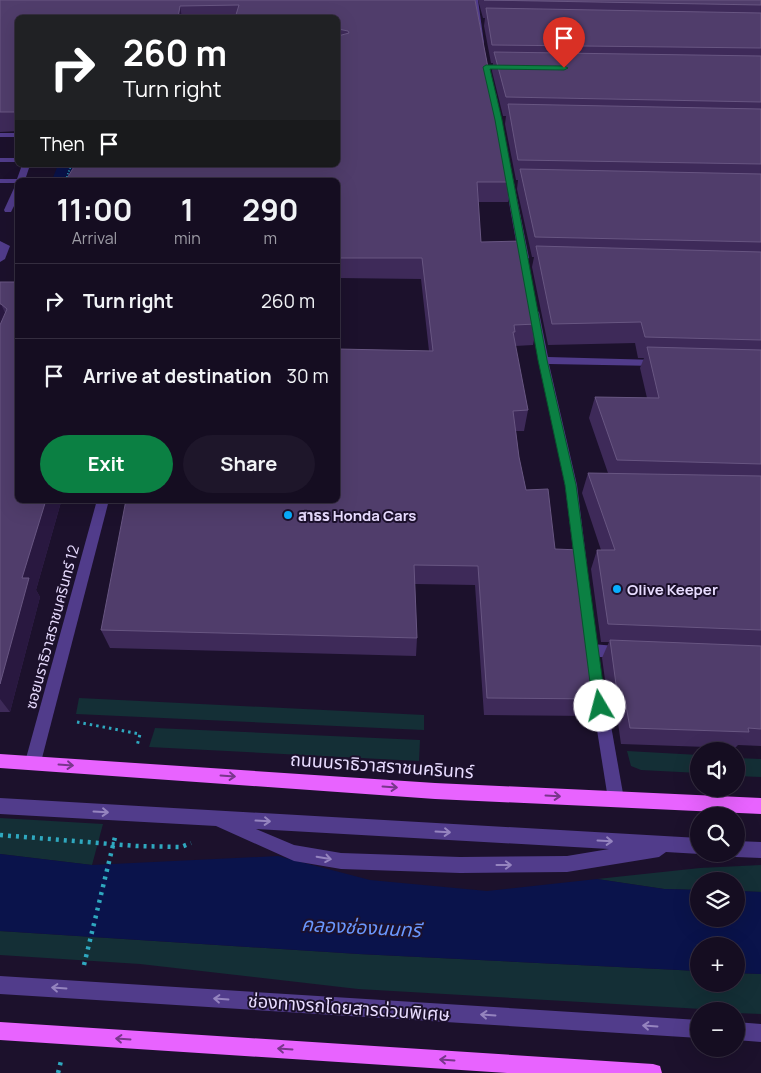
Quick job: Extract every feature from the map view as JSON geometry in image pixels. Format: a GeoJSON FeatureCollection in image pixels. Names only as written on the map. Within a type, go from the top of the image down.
{"type":"FeatureCollection","features":[{"type":"Feature","properties":{"kind":"main road","name":"ถนนนราธิวาสราชนครินทร์"},"geometry":{"type":"LineString","coordinates":[[0,760],[435,791],[761,806]]}},
{"type":"Feature","properties":{"kind":"main road"},"geometry":{"type":"LineString","coordinates":[[0,1031],[653,1073]]}},
{"type":"Feature","properties":{"kind":"street"},"geometry":{"type":"LineString","coordinates":[[475,0],[484,22],[484,58]]}},
{"type":"Feature","properties":{"kind":"street"},"geometry":{"type":"LineString","coordinates":[[490,85],[504,120],[529,266]]}},
{"type":"Feature","properties":{"kind":"street"},"geometry":{"type":"LineString","coordinates":[[0,135],[15,135]]}},
{"type":"Feature","properties":{"kind":"street"},"geometry":{"type":"LineString","coordinates":[[0,160],[15,160]]}},
{"type":"Feature","properties":{"kind":"street"},"geometry":{"type":"LineString","coordinates":[[0,181],[15,181]]}},
{"type":"Feature","properties":{"kind":"street"},"geometry":{"type":"LineString","coordinates":[[8,210],[15,195]]}},
{"type":"Feature","properties":{"kind":"street"},"geometry":{"type":"LineString","coordinates":[[0,244],[5,246],[0,259]]}},
{"type":"Feature","properties":{"kind":"street"},"geometry":{"type":"LineString","coordinates":[[532,301],[542,360],[576,485],[582,578]]}},
{"type":"Feature","properties":{"kind":"street"},"geometry":{"type":"LineString","coordinates":[[542,360],[672,364]]}},
{"type":"Feature","properties":{"kind":"street","name":"ซอยนราธิวาสราชนครินทร์ 12"},"geometry":{"type":"LineString","coordinates":[[33,762],[102,503]]}},
{"type":"Feature","properties":{"kind":"street"},"geometry":{"type":"LineString","coordinates":[[592,650],[632,651]]}},
{"type":"Feature","properties":{"kind":"street"},"geometry":{"type":"LineString","coordinates":[[596,678],[605,744],[616,799]]}},
{"type":"Feature","properties":{"kind":"street"},"geometry":{"type":"LineString","coordinates":[[0,806],[690,846]]}},
{"type":"Feature","properties":{"kind":"street"},"geometry":{"type":"LineString","coordinates":[[213,818],[294,853],[341,861],[460,865],[567,864],[681,846]]}},
{"type":"Feature","properties":{"kind":"street"},"geometry":{"type":"LineString","coordinates":[[745,849],[761,850]]}},
{"type":"Feature","properties":{"kind":"street","name":"ช่องทางรถโดยสารด่วนพิเศษ"},"geometry":{"type":"LineString","coordinates":[[0,985],[690,1028]]}},
{"type":"Feature","properties":{"kind":"street"},"geometry":{"type":"LineString","coordinates":[[745,1032],[761,1033]]}},
{"type":"Feature","properties":{"kind":"path"},"geometry":{"type":"LineString","coordinates":[[77,722],[140,734],[136,753]]}},
{"type":"Feature","properties":{"kind":"path"},"geometry":{"type":"LineString","coordinates":[[84,967],[118,828]]}},
{"type":"Feature","properties":{"kind":"path"},"geometry":{"type":"LineString","coordinates":[[0,834],[136,846],[181,847],[198,840]]}},
{"type":"Feature","properties":{"kind":"path"},"geometry":{"type":"LineString","coordinates":[[58,1073],[63,1054]]}},
{"type":"Feature","properties":{"kind":"green space"},"geometry":{"type":"Polygon","coordinates":[[[79,698],[424,715],[424,730],[76,714],[79,698]]]}},
{"type":"Feature","properties":{"kind":"green space"},"geometry":{"type":"Polygon","coordinates":[[[155,728],[420,740],[419,761],[149,747],[155,728]]]}},
{"type":"Feature","properties":{"kind":"green space"},"geometry":{"type":"Polygon","coordinates":[[[627,751],[690,754],[690,773],[641,770],[631,766],[627,751]]]}},
{"type":"Feature","properties":{"kind":"green space"},"geometry":{"type":"Polygon","coordinates":[[[745,758],[761,759],[761,777],[745,776],[745,758]]]}},
{"type":"Feature","properties":{"kind":"green space"},"geometry":{"type":"Polygon","coordinates":[[[0,818],[103,824],[92,865],[0,854],[0,818]]]}},
{"type":"Feature","properties":{"kind":"green space"},"geometry":{"type":"Polygon","coordinates":[[[761,865],[761,892],[745,891],[745,872],[690,872],[690,890],[664,889],[597,879],[700,868],[761,865]]]}},
{"type":"Feature","properties":{"kind":"green space"},"geometry":{"type":"Polygon","coordinates":[[[0,931],[359,954],[690,971],[690,992],[745,992],[745,973],[761,974],[761,1014],[745,1013],[745,1002],[690,1002],[690,1008],[358,989],[140,964],[0,955],[0,931]]]}},
{"type":"Feature","properties":{"kind":"water","name":"คลองช่องนนทรี"},"geometry":{"type":"Polygon","coordinates":[[[0,854],[92,865],[278,856],[370,880],[487,891],[597,879],[664,889],[690,890],[690,927],[745,927],[745,891],[761,892],[761,974],[745,973],[745,937],[690,937],[690,971],[359,954],[0,931],[0,854]]]}},
{"type":"Feature","properties":{"kind":"building"},"geometry":{"type":"Polygon","coordinates":[[[0,0],[475,0],[510,182],[477,182],[481,242],[522,241],[537,324],[514,325],[515,332],[513,332],[528,410],[513,411],[519,457],[526,490],[548,489],[555,549],[580,550],[600,699],[487,698],[478,566],[414,565],[417,638],[101,630],[125,503],[340,503],[340,349],[433,351],[422,258],[340,258],[340,178],[67,178],[74,167],[340,167],[340,35],[349,33],[340,29],[340,15],[236,15],[239,5],[180,6],[178,15],[15,15],[15,112],[0,112],[0,0]]]}},
{"type":"Feature","properties":{"kind":"building"},"geometry":{"type":"Polygon","coordinates":[[[484,0],[761,0],[761,5],[484,0]]]}},
{"type":"Feature","properties":{"kind":"building"},"geometry":{"type":"Polygon","coordinates":[[[486,8],[761,13],[761,48],[492,45],[486,8]]]}},
{"type":"Feature","properties":{"kind":"building"},"geometry":{"type":"Polygon","coordinates":[[[494,52],[761,56],[761,102],[506,97],[494,52]]]}},
{"type":"Feature","properties":{"kind":"building"},"geometry":{"type":"Polygon","coordinates":[[[508,104],[761,109],[761,164],[518,160],[508,104]]]}},
{"type":"Feature","properties":{"kind":"building"},"geometry":{"type":"Polygon","coordinates":[[[520,169],[761,174],[761,242],[535,237],[520,169]]]}},
{"type":"Feature","properties":{"kind":"building"},"geometry":{"type":"Polygon","coordinates":[[[536,246],[761,252],[761,340],[645,337],[641,322],[552,324],[536,246]]]}},
{"type":"Feature","properties":{"kind":"building"},"geometry":{"type":"Polygon","coordinates":[[[0,282],[15,282],[15,503],[45,503],[22,578],[29,578],[0,684],[0,325],[7,309],[0,304],[0,282]]]}},
{"type":"Feature","properties":{"kind":"building"},"geometry":{"type":"Polygon","coordinates":[[[647,347],[761,350],[761,464],[617,460],[595,397],[659,398],[647,347]]]}},
{"type":"Feature","properties":{"kind":"building"},"geometry":{"type":"Polygon","coordinates":[[[588,473],[761,476],[761,630],[608,624],[597,550],[615,550],[588,473]]]}},
{"type":"Feature","properties":{"kind":"building"},"geometry":{"type":"Polygon","coordinates":[[[610,640],[761,646],[761,729],[748,728],[749,732],[630,728],[625,700],[618,699],[610,640]]]}},
{"type":"Feature","properties":{"kind":"waterway"},"geometry":{"type":"LineString","coordinates":[[64,178],[68,167]]}},
{"type":"Feature","properties":{"kind":"place","name":"สาธร Honda Cars"},"geometry":{"type":"Point","coordinates":[288,515]}},
{"type":"Feature","properties":{"kind":"place","name":"Olive Keeper"},"geometry":{"type":"Point","coordinates":[617,589]}},
{"type":"Feature","properties":{"kind":"route"},"geometry":{"type":"LineString","coordinates":[[564,68],[486,67],[499,120],[542,360],[571,485],[600,706]]}}]}
